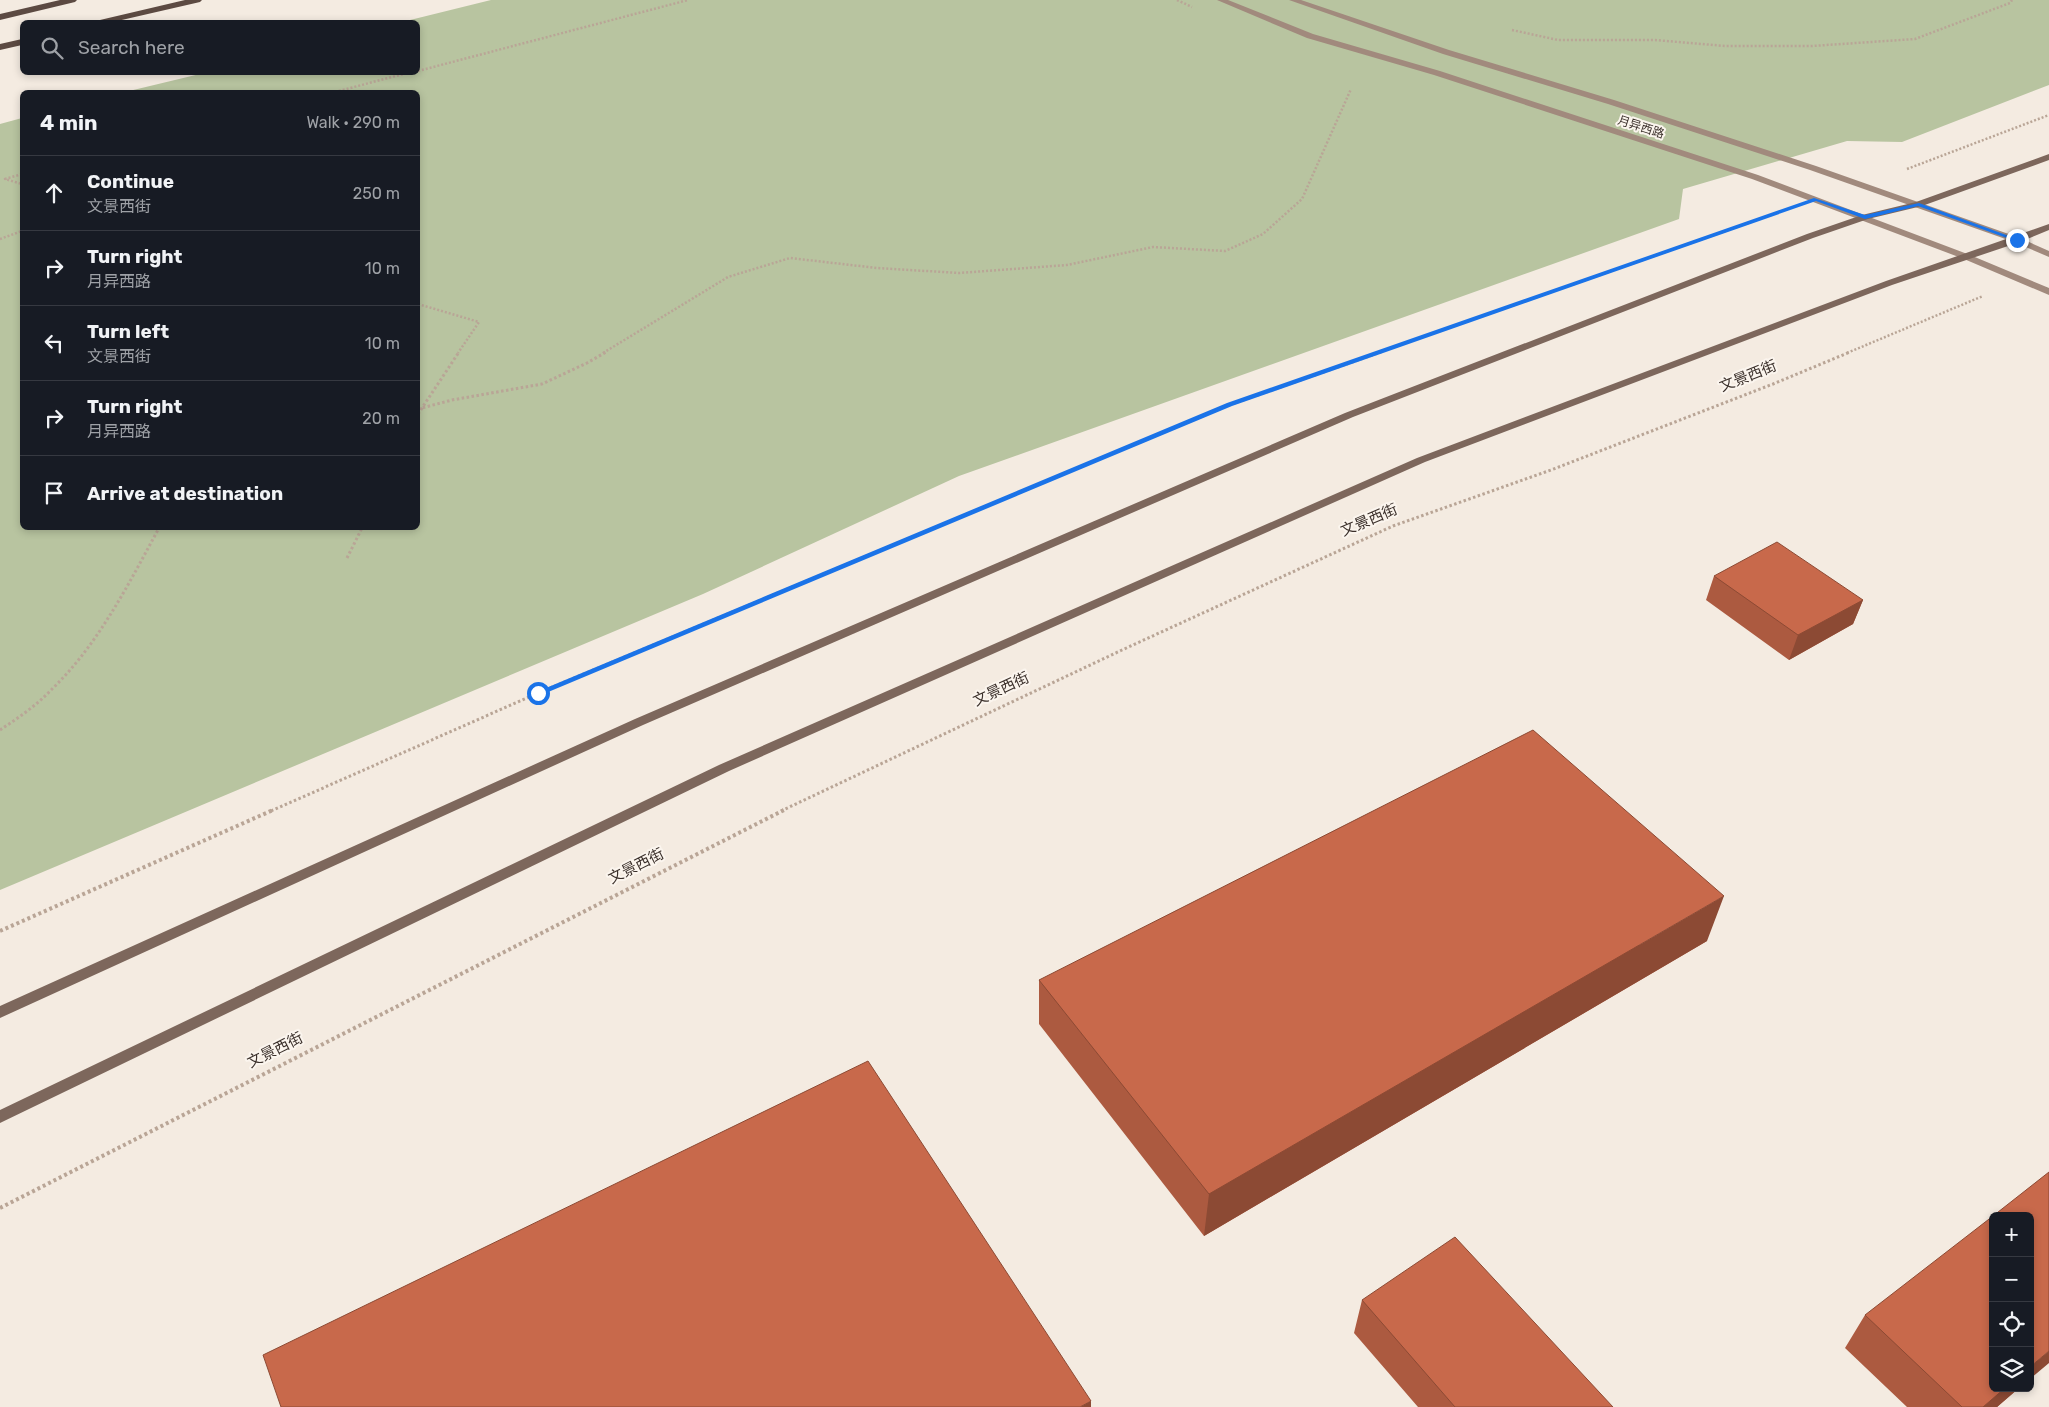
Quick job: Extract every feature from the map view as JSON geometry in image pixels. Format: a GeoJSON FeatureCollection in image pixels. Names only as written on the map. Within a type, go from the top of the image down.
{"type":"FeatureCollection","features":[{"type":"Feature","properties":{"kind":"highway"},"geometry":{"type":"LineString","coordinates":[[0,16],[72,0]]}},
{"type":"Feature","properties":{"kind":"highway"},"geometry":{"type":"LineString","coordinates":[[112,20],[197,0]]}},
{"type":"Feature","properties":{"kind":"highway"},"geometry":{"type":"LineString","coordinates":[[0,47],[20,42]]}},
{"type":"Feature","properties":{"kind":"main road","name":"月异西路"},"geometry":{"type":"LineString","coordinates":[[1221,0],[1310,36],[1447,76],[1756,177],[1967,257],[2049,292]]}},
{"type":"Feature","properties":{"kind":"main road","name":"月异西路"},"geometry":{"type":"LineString","coordinates":[[1293,0],[1446,52],[1611,102],[1863,185],[2017,240],[2049,254]]}},
{"type":"Feature","properties":{"kind":"main road"},"geometry":{"type":"LineString","coordinates":[[0,1012],[639,722],[1340,419],[1810,236],[1865,217],[1919,204],[2049,157]]}},
{"type":"Feature","properties":{"kind":"main road"},"geometry":{"type":"LineString","coordinates":[[0,1117],[724,768],[1421,460],[1880,287],[2017,240],[2049,227]]}},
{"type":"Feature","properties":{"kind":"path"},"geometry":{"type":"LineString","coordinates":[[420,70],[688,0]]}},
{"type":"Feature","properties":{"kind":"path"},"geometry":{"type":"LineString","coordinates":[[1512,30],[1558,40],[1655,40],[1725,46],[1812,46],[1914,39],[2010,3],[2012,0]]}},
{"type":"Feature","properties":{"kind":"path"},"geometry":{"type":"LineString","coordinates":[[343,90],[400,75]]}},
{"type":"Feature","properties":{"kind":"path"},"geometry":{"type":"LineString","coordinates":[[420,409],[452,400],[542,384],[587,363],[728,277],[790,258],[877,268],[959,273],[1067,265],[1153,247],[1225,251],[1263,234],[1302,198],[1351,89]]}},
{"type":"Feature","properties":{"kind":"path"},"geometry":{"type":"LineString","coordinates":[[1863,185],[2049,115]]}},
{"type":"Feature","properties":{"kind":"path"},"geometry":{"type":"LineString","coordinates":[[20,175],[5,179],[20,183]]}},
{"type":"Feature","properties":{"kind":"path"},"geometry":{"type":"LineString","coordinates":[[0,931],[538,693],[1229,405],[1816,199]]}},
{"type":"Feature","properties":{"kind":"path"},"geometry":{"type":"LineString","coordinates":[[0,239],[20,232]]}},
{"type":"Feature","properties":{"kind":"path","name":"文景西街"},"geometry":{"type":"LineString","coordinates":[[0,1208],[746,828],[1122,650],[1384,530],[1551,470],[1773,384],[1993,292],[2029,284]]}},
{"type":"Feature","properties":{"kind":"path"},"geometry":{"type":"LineString","coordinates":[[420,305],[479,322],[420,408]]}},
{"type":"Feature","properties":{"kind":"path"},"geometry":{"type":"LineString","coordinates":[[0,730],[20,718],[76,666],[117,606],[158,530]]}},
{"type":"Feature","properties":{"kind":"path"},"geometry":{"type":"LineString","coordinates":[[347,558],[361,530]]}},
{"type":"Feature","properties":{"kind":"green space"},"geometry":{"type":"Polygon","coordinates":[[[491,0],[2049,0],[2049,85],[1902,142],[1847,141],[1683,189],[1679,219],[959,476],[703,594],[0,890],[0,124],[20,119],[20,530],[420,530],[420,90],[133,90],[196,75],[420,75],[420,20],[410,20],[491,0]]]}},
{"type":"Feature","properties":{"kind":"building"},"geometry":{"type":"Polygon","coordinates":[[[1777,542],[1863,600],[1798,635],[1714,576],[1777,542]]]}},
{"type":"Feature","properties":{"kind":"building"},"geometry":{"type":"Polygon","coordinates":[[[1533,730],[1724,896],[1209,1194],[1039,980],[1533,730]]]}},
{"type":"Feature","properties":{"kind":"building"},"geometry":{"type":"Polygon","coordinates":[[[868,1061],[1091,1401],[1080,1407],[281,1407],[263,1355],[868,1061]]]}},
{"type":"Feature","properties":{"kind":"building"},"geometry":{"type":"Polygon","coordinates":[[[2049,1172],[2049,1351],[2034,1364],[2034,1212],[1998,1212],[2049,1172]]]}},
{"type":"Feature","properties":{"kind":"building"},"geometry":{"type":"Polygon","coordinates":[[[1989,1219],[1989,1392],[2000,1392],[1983,1407],[1962,1407],[1865,1315],[1989,1219]]]}},
{"type":"Feature","properties":{"kind":"building"},"geometry":{"type":"Polygon","coordinates":[[[1455,1237],[1613,1407],[1455,1407],[1362,1300],[1455,1237]]]}},
{"type":"Feature","properties":{"kind":"route"},"geometry":{"type":"LineString","coordinates":[[538,693],[1229,405],[1816,199],[1865,217],[1919,204],[2017,240]]}}]}
